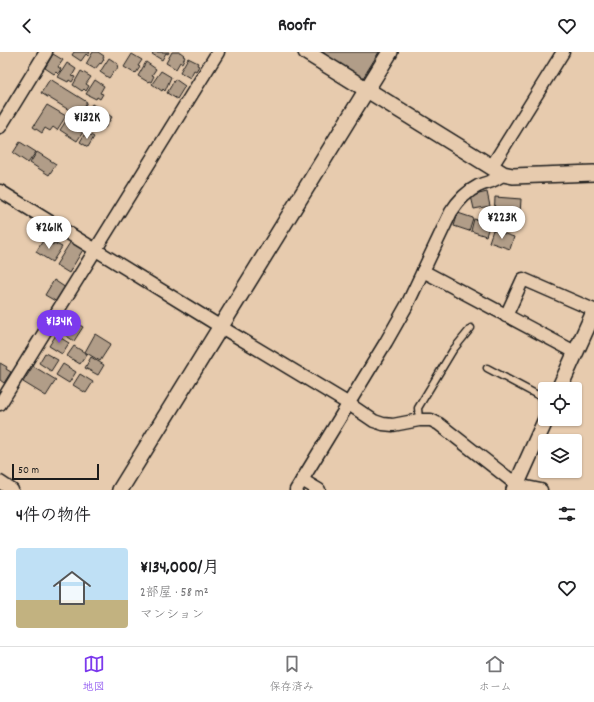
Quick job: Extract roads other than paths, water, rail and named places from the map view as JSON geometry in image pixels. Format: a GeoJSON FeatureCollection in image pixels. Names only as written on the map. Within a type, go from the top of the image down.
{"type":"FeatureCollection","features":[{"type":"Feature","properties":{"kind":"street"},"geometry":{"type":"LineString","coordinates":[[0,126],[46,52]]}},
{"type":"Feature","properties":{"kind":"street"},"geometry":{"type":"LineString","coordinates":[[0,404],[218,52]]}},
{"type":"Feature","properties":{"kind":"street"},"geometry":{"type":"LineString","coordinates":[[306,52],[498,170],[513,176],[594,173]]}},
{"type":"Feature","properties":{"kind":"street"},"geometry":{"type":"LineString","coordinates":[[120,490],[390,52]]}},
{"type":"Feature","properties":{"kind":"street"},"geometry":{"type":"LineString","coordinates":[[296,490],[408,305],[450,212],[458,201],[469,191],[496,180],[498,170],[563,52]]}},
{"type":"Feature","properties":{"kind":"street"},"geometry":{"type":"LineString","coordinates":[[0,191],[221,328],[349,404],[374,421],[393,425],[419,420],[431,420],[439,424],[515,487],[541,490]]}},
{"type":"Feature","properties":{"kind":"street"},"geometry":{"type":"LineString","coordinates":[[423,271],[575,352]]}},
{"type":"Feature","properties":{"kind":"street"},"geometry":{"type":"LineString","coordinates":[[506,316],[523,279],[594,312],[562,382]]}},
{"type":"Feature","properties":{"kind":"street"},"geometry":{"type":"LineString","coordinates":[[515,487],[543,426]]}},
{"type":"Feature","properties":{"kind":"street"},"geometry":{"type":"LineString","coordinates":[[302,480],[319,490]]}},
{"type":"Feature","properties":{"kind":"street"},"geometry":{"type":"LineString","coordinates":[[0,482],[12,490]]}},
{"type":"Feature","properties":{"kind":"lane"},"geometry":{"type":"LineString","coordinates":[[419,420],[418,408],[453,350],[471,328]]}},
{"type":"Feature","properties":{"kind":"lane"},"geometry":{"type":"LineString","coordinates":[[487,368],[538,395]]}}]}
